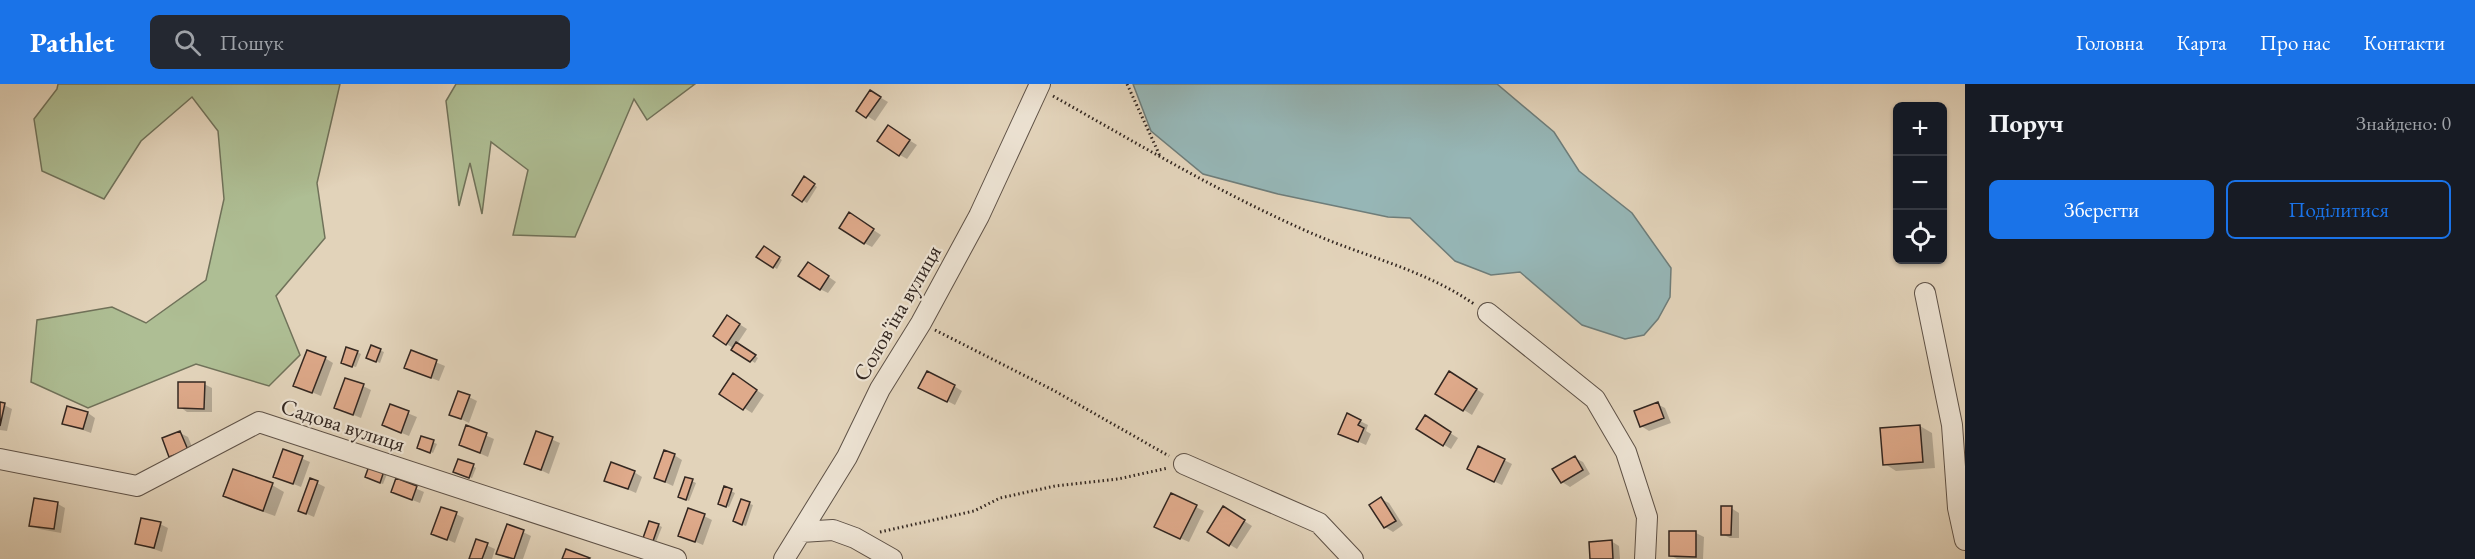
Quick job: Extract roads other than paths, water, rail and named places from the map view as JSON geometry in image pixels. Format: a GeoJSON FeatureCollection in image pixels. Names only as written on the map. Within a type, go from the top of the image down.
{"type":"FeatureCollection","features":[{"type":"Feature","properties":{"kind":"street","name":"Солов'їна вулиця"},"geometry":{"type":"LineString","coordinates":[[784,559],[847,457],[880,389],[921,323],[979,216],[1039,86]]}},
{"type":"Feature","properties":{"kind":"street"},"geometry":{"type":"LineString","coordinates":[[1925,293],[1952,424],[1958,508],[1965,540]]}},
{"type":"Feature","properties":{"kind":"street"},"geometry":{"type":"LineString","coordinates":[[1488,313],[1595,399],[1626,452],[1647,517],[1645,559]]}},
{"type":"Feature","properties":{"kind":"street","name":"Садова вулиця"},"geometry":{"type":"LineString","coordinates":[[0,459],[137,486],[259,422],[676,559]]}},
{"type":"Feature","properties":{"kind":"street"},"geometry":{"type":"LineString","coordinates":[[1184,464],[1319,523],[1353,559]]}},
{"type":"Feature","properties":{"kind":"street"},"geometry":{"type":"LineString","coordinates":[[801,532],[833,530],[855,538],[892,559]]}},
{"type":"Feature","properties":{"kind":"water"},"geometry":{"type":"Polygon","coordinates":[[[1133,84],[1497,84],[1554,132],[1579,171],[1632,213],[1671,268],[1670,297],[1658,319],[1644,335],[1625,339],[1582,325],[1520,272],[1491,275],[1455,261],[1410,218],[1388,217],[1278,194],[1203,174],[1151,131],[1133,84]]]}}]}
